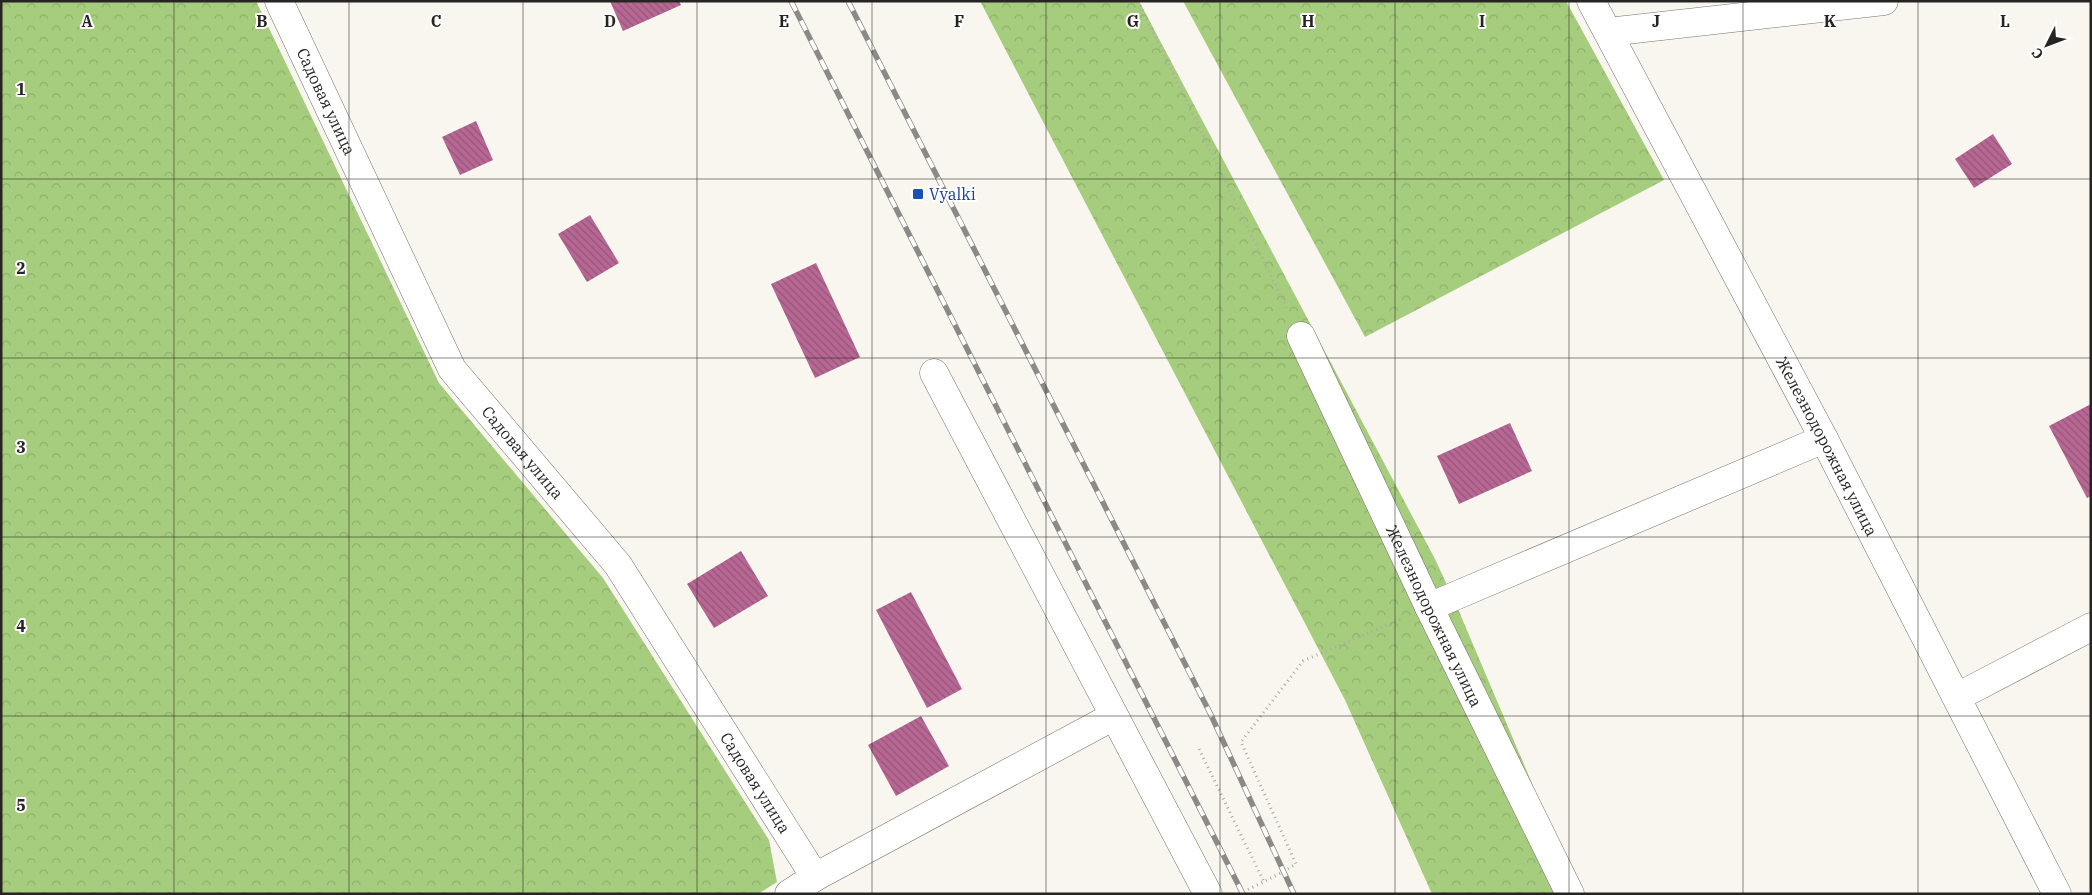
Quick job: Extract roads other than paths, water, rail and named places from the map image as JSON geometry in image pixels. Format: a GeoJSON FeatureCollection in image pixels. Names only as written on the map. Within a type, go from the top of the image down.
{"type":"FeatureCollection","features":[{"type":"Feature","properties":{"kind":"street","name":"Садовая улица"},"geometry":{"type":"LineString","coordinates":[[279,1],[452,369],[618,565],[815,877]]}},
{"type":"Feature","properties":{"kind":"street","name":"Железнодорожная улица"},"geometry":{"type":"LineString","coordinates":[[1591,1],[1824,439],[2057,894]]}},
{"type":"Feature","properties":{"kind":"street"},"geometry":{"type":"LineString","coordinates":[[1608,32],[1884,1]]}},
{"type":"Feature","properties":{"kind":"street","name":"Железнодорожная улица"},"geometry":{"type":"LineString","coordinates":[[1301,336],[1429,607],[1570,894]]}},
{"type":"Feature","properties":{"kind":"street"},"geometry":{"type":"LineString","coordinates":[[934,373],[1208,894]]}},
{"type":"Feature","properties":{"kind":"street"},"geometry":{"type":"LineString","coordinates":[[1429,607],[1824,439]]}},
{"type":"Feature","properties":{"kind":"street"},"geometry":{"type":"LineString","coordinates":[[1957,697],[2091,627]]}},
{"type":"Feature","properties":{"kind":"street"},"geometry":{"type":"LineString","coordinates":[[789,894],[815,877],[1114,716]]}},
{"type":"Feature","properties":{"kind":"railway"},"geometry":{"type":"LineString","coordinates":[[791,1],[1243,894]]}},
{"type":"Feature","properties":{"kind":"railway"},"geometry":{"type":"LineString","coordinates":[[848,1],[1210,713],[1294,894]]}},
{"type":"Feature","properties":{"kind":"place","name":"Vyalki"},"geometry":{"type":"Point","coordinates":[918,194]}}]}
